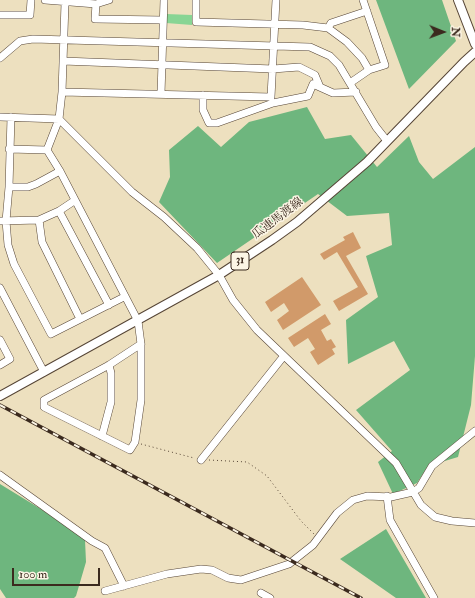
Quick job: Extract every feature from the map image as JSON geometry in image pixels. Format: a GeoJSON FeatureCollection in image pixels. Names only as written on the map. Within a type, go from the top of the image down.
{"type":"FeatureCollection","features":[{"type":"Feature","properties":{"kind":"main road"},"geometry":{"type":"LineString","coordinates":[[458,0],[475,44]]}},
{"type":"Feature","properties":{"kind":"main road","name":"瓜連馬渡線"},"geometry":{"type":"LineString","coordinates":[[0,396],[138,321],[218,275],[297,222],[344,182],[387,141],[475,52]]}},
{"type":"Feature","properties":{"kind":"street"},"geometry":{"type":"LineString","coordinates":[[0,15],[30,15],[31,0]]}},
{"type":"Feature","properties":{"kind":"street"},"geometry":{"type":"LineString","coordinates":[[45,0],[65,3],[96,4],[109,0]]}},
{"type":"Feature","properties":{"kind":"street"},"geometry":{"type":"LineString","coordinates":[[161,94],[164,0]]}},
{"type":"Feature","properties":{"kind":"street"},"geometry":{"type":"LineString","coordinates":[[196,0],[196,22],[304,25],[328,28],[347,42],[362,58],[369,70]]}},
{"type":"Feature","properties":{"kind":"street"},"geometry":{"type":"LineString","coordinates":[[62,92],[271,97],[276,0]]}},
{"type":"Feature","properties":{"kind":"street"},"geometry":{"type":"LineString","coordinates":[[350,83],[369,70],[385,65],[363,0]]}},
{"type":"Feature","properties":{"kind":"street"},"geometry":{"type":"LineString","coordinates":[[46,150],[59,119],[62,92],[65,3]]}},
{"type":"Feature","properties":{"kind":"street"},"geometry":{"type":"LineString","coordinates":[[96,4],[95,19],[164,20]]}},
{"type":"Feature","properties":{"kind":"street"},"geometry":{"type":"LineString","coordinates":[[328,28],[331,23],[367,12]]}},
{"type":"Feature","properties":{"kind":"street"},"geometry":{"type":"LineString","coordinates":[[0,58],[20,41],[33,39],[310,48],[330,56],[339,65],[376,127],[387,141]]}},
{"type":"Feature","properties":{"kind":"street"},"geometry":{"type":"LineString","coordinates":[[63,61],[273,69],[299,67],[315,75],[320,87]]}},
{"type":"Feature","properties":{"kind":"street"},"geometry":{"type":"LineString","coordinates":[[202,95],[203,110],[209,123],[217,123],[273,103],[308,96],[313,84],[333,93],[356,92]]}},
{"type":"Feature","properties":{"kind":"street"},"geometry":{"type":"LineString","coordinates":[[0,117],[59,119],[132,192],[164,217],[197,248],[218,275],[233,300],[252,324],[283,356],[312,381],[396,463],[421,506],[436,517],[452,521],[474,523]]}},
{"type":"Feature","properties":{"kind":"street"},"geometry":{"type":"LineString","coordinates":[[11,118],[9,187],[3,221],[14,264],[51,334],[109,306],[124,297]]}},
{"type":"Feature","properties":{"kind":"street"},"geometry":{"type":"LineString","coordinates":[[9,149],[46,150]]}},
{"type":"Feature","properties":{"kind":"street"},"geometry":{"type":"LineString","coordinates":[[46,150],[60,171],[74,201],[138,321],[141,344],[141,400],[135,442],[130,450],[44,407],[44,400],[109,365],[141,344]]}},
{"type":"Feature","properties":{"kind":"street"},"geometry":{"type":"LineString","coordinates":[[9,187],[28,187],[60,171]]}},
{"type":"Feature","properties":{"kind":"street"},"geometry":{"type":"LineString","coordinates":[[3,221],[39,220],[59,211],[74,201]]}},
{"type":"Feature","properties":{"kind":"street"},"geometry":{"type":"LineString","coordinates":[[59,211],[109,306]]}},
{"type":"Feature","properties":{"kind":"street"},"geometry":{"type":"LineString","coordinates":[[39,220],[42,242],[80,319]]}},
{"type":"Feature","properties":{"kind":"street"},"geometry":{"type":"LineString","coordinates":[[0,288],[44,372]]}},
{"type":"Feature","properties":{"kind":"street"},"geometry":{"type":"LineString","coordinates":[[0,340],[10,359],[0,365]]}},
{"type":"Feature","properties":{"kind":"street"},"geometry":{"type":"LineString","coordinates":[[200,460],[283,356]]}},
{"type":"Feature","properties":{"kind":"street"},"geometry":{"type":"LineString","coordinates":[[102,436],[111,402],[111,374],[109,365]]}},
{"type":"Feature","properties":{"kind":"street"},"geometry":{"type":"LineString","coordinates":[[105,591],[167,574],[201,569],[212,570],[228,578],[242,580],[289,564],[318,538],[337,513],[353,500],[367,496],[387,496],[413,492],[419,488],[432,466],[475,431]]}},
{"type":"Feature","properties":{"kind":"street"},"geometry":{"type":"LineString","coordinates":[[0,475],[92,541],[105,548],[124,586]]}},
{"type":"Feature","properties":{"kind":"street"},"geometry":{"type":"LineString","coordinates":[[387,496],[390,520],[434,598]]}},
{"type":"Feature","properties":{"kind":"path"},"geometry":{"type":"LineString","coordinates":[[135,442],[200,460],[247,462],[266,476],[301,521],[318,538]]}},
{"type":"Feature","properties":{"kind":"green space"},"geometry":{"type":"Polygon","coordinates":[[[376,0],[442,0],[456,41],[409,89],[376,0]]]}},
{"type":"Feature","properties":{"kind":"green space"},"geometry":{"type":"Polygon","coordinates":[[[166,14],[192,15],[192,25],[166,23],[166,14]]]}},
{"type":"Feature","properties":{"kind":"green space"},"geometry":{"type":"Polygon","coordinates":[[[307,107],[325,139],[351,135],[377,167],[409,136],[419,162],[433,179],[475,147],[475,356],[471,405],[458,457],[428,466],[417,483],[393,494],[378,462],[392,451],[356,410],[410,370],[394,341],[348,364],[346,320],[378,297],[366,256],[392,245],[389,213],[347,216],[318,194],[217,263],[159,202],[170,177],[169,150],[198,126],[221,147],[249,122],[307,107]]]}},
{"type":"Feature","properties":{"kind":"green space"},"geometry":{"type":"Polygon","coordinates":[[[0,484],[44,511],[85,540],[86,562],[76,596],[74,598],[6,598],[0,589],[0,484]]]}},
{"type":"Feature","properties":{"kind":"green space"},"geometry":{"type":"Polygon","coordinates":[[[386,529],[426,598],[396,598],[340,559],[386,529]]]}},
{"type":"Feature","properties":{"kind":"building"},"geometry":{"type":"Polygon","coordinates":[[[353,232],[361,248],[346,256],[368,294],[339,311],[333,301],[358,287],[337,252],[324,260],[320,254],[345,240],[343,237],[353,232]]]}},
{"type":"Feature","properties":{"kind":"building"},"geometry":{"type":"Polygon","coordinates":[[[302,277],[321,305],[283,330],[277,320],[289,311],[284,303],[271,312],[265,302],[302,277]]]}},
{"type":"Feature","properties":{"kind":"building"},"geometry":{"type":"Polygon","coordinates":[[[325,314],[331,324],[321,330],[327,341],[331,339],[336,347],[332,349],[335,354],[318,365],[310,352],[315,349],[308,338],[294,347],[288,338],[325,314]]]}},
{"type":"Feature","properties":{"kind":"railway"},"geometry":{"type":"LineString","coordinates":[[0,405],[361,598]]}}]}
